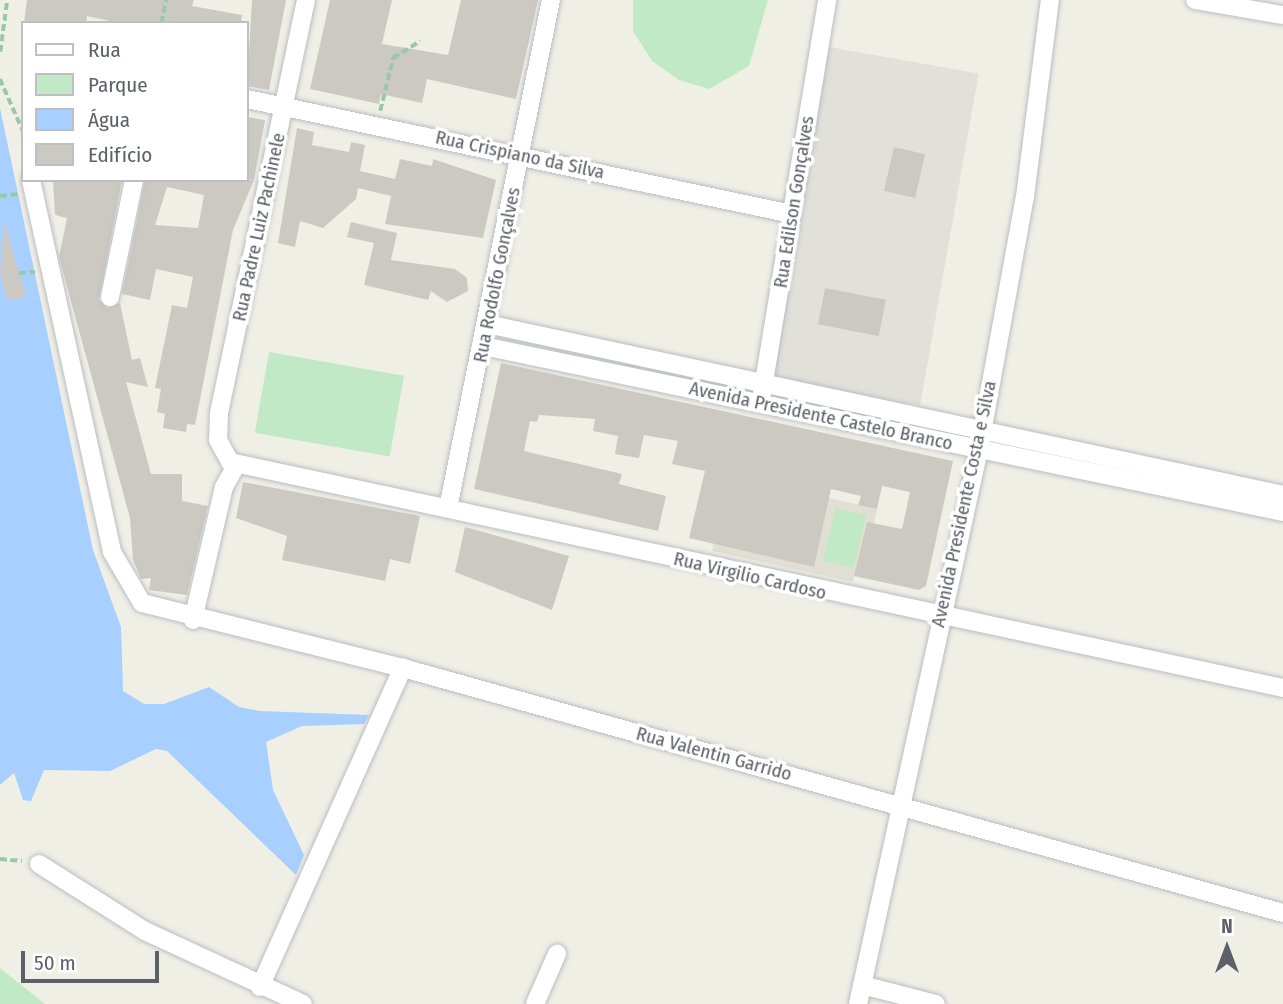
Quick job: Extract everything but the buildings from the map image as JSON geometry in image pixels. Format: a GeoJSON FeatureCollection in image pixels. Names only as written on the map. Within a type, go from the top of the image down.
{"type":"FeatureCollection","features":[{"type":"Feature","properties":{"kind":"street","name":"Rua Padre Luiz Pachinele"},"geometry":{"type":"LineString","coordinates":[[229,459],[219,414],[306,0]]}},
{"type":"Feature","properties":{"kind":"street","name":"Rua Rodolfo Gonçalves"},"geometry":{"type":"LineString","coordinates":[[448,508],[483,346],[551,0]]}},
{"type":"Feature","properties":{"kind":"street","name":"Rua Edilson Gonçalves"},"geometry":{"type":"LineString","coordinates":[[760,404],[827,0]]}},
{"type":"Feature","properties":{"kind":"street","name":"Avenida Presidente Costa e Silva"},"geometry":{"type":"LineString","coordinates":[[858,1004],[979,449],[1025,197],[1050,0]]}},
{"type":"Feature","properties":{"kind":"street"},"geometry":{"type":"LineString","coordinates":[[1195,0],[1283,15]]}},
{"type":"Feature","properties":{"kind":"street","name":"Rua Crispiano da Silva"},"geometry":{"type":"LineString","coordinates":[[248,99],[377,124],[792,214]]}},
{"type":"Feature","properties":{"kind":"street"},"geometry":{"type":"LineString","coordinates":[[110,297],[134,182]]}},
{"type":"Feature","properties":{"kind":"street","name":"Rua Valentin Garrido"},"geometry":{"type":"LineString","coordinates":[[27,187],[100,504],[117,566],[142,603],[193,620],[403,668],[1283,913]]}},
{"type":"Feature","properties":{"kind":"street","name":"Avenida Presidente Castelo Branco"},"geometry":{"type":"LineString","coordinates":[[487,324],[1283,495]]}},
{"type":"Feature","properties":{"kind":"street","name":"Avenida Presidente Castelo Branco"},"geometry":{"type":"LineString","coordinates":[[483,346],[1283,512]]}},
{"type":"Feature","properties":{"kind":"street"},"geometry":{"type":"LineString","coordinates":[[193,620],[229,459]]}},
{"type":"Feature","properties":{"kind":"street","name":"Rua Virgilio Cardoso"},"geometry":{"type":"LineString","coordinates":[[229,459],[940,620],[1283,688]]}},
{"type":"Feature","properties":{"kind":"street"},"geometry":{"type":"LineString","coordinates":[[260,986],[403,668]]}},
{"type":"Feature","properties":{"kind":"street"},"geometry":{"type":"LineString","coordinates":[[39,864],[145,931],[303,1004]]}},
{"type":"Feature","properties":{"kind":"street"},"geometry":{"type":"LineString","coordinates":[[535,1004],[557,954]]}},
{"type":"Feature","properties":{"kind":"street"},"geometry":{"type":"LineString","coordinates":[[862,985],[936,1004]]}},
{"type":"Feature","properties":{"kind":"path"},"geometry":{"type":"LineString","coordinates":[[0,51],[7,0]]}},
{"type":"Feature","properties":{"kind":"path"},"geometry":{"type":"LineString","coordinates":[[161,21],[166,0]]}},
{"type":"Feature","properties":{"kind":"path"},"geometry":{"type":"LineString","coordinates":[[377,124],[393,58],[421,41]]}},
{"type":"Feature","properties":{"kind":"path"},"geometry":{"type":"LineString","coordinates":[[0,79],[21,126]]}},
{"type":"Feature","properties":{"kind":"path"},"geometry":{"type":"LineString","coordinates":[[0,196],[27,187]]}},
{"type":"Feature","properties":{"kind":"path"},"geometry":{"type":"LineString","coordinates":[[19,273],[39,272]]}},
{"type":"Feature","properties":{"kind":"path"},"geometry":{"type":"LineString","coordinates":[[0,859],[39,864]]}},
{"type":"Feature","properties":{"kind":"shaded area"},"geometry":{"type":"Polygon","coordinates":[[[829,47],[979,73],[920,405],[770,379],[829,47]]]}},
{"type":"Feature","properties":{"kind":"shaded area"},"geometry":{"type":"Polygon","coordinates":[[[729,475],[877,509],[872,532],[865,531],[853,582],[712,551],[729,475]]]}},
{"type":"Feature","properties":{"kind":"green space"},"geometry":{"type":"Polygon","coordinates":[[[633,0],[768,0],[749,66],[709,89],[679,80],[652,61],[633,31],[633,0]]]}},
{"type":"Feature","properties":{"kind":"green space"},"geometry":{"type":"Polygon","coordinates":[[[269,352],[404,376],[390,457],[255,433],[269,352]]]}},
{"type":"Feature","properties":{"kind":"green space"},"geometry":{"type":"Polygon","coordinates":[[[835,508],[866,515],[854,568],[823,561],[835,508]]]}},
{"type":"Feature","properties":{"kind":"green space"},"geometry":{"type":"Polygon","coordinates":[[[0,968],[45,1004],[0,1004],[0,968]]]}},
{"type":"Feature","properties":{"kind":"water"},"geometry":{"type":"Polygon","coordinates":[[[0,108],[93,550],[121,627],[123,691],[144,704],[164,704],[209,687],[239,707],[260,711],[369,715],[364,724],[302,726],[266,742],[273,790],[304,855],[296,875],[167,751],[156,749],[110,771],[44,770],[31,801],[23,800],[14,773],[0,785],[0,108]]]}}]}
